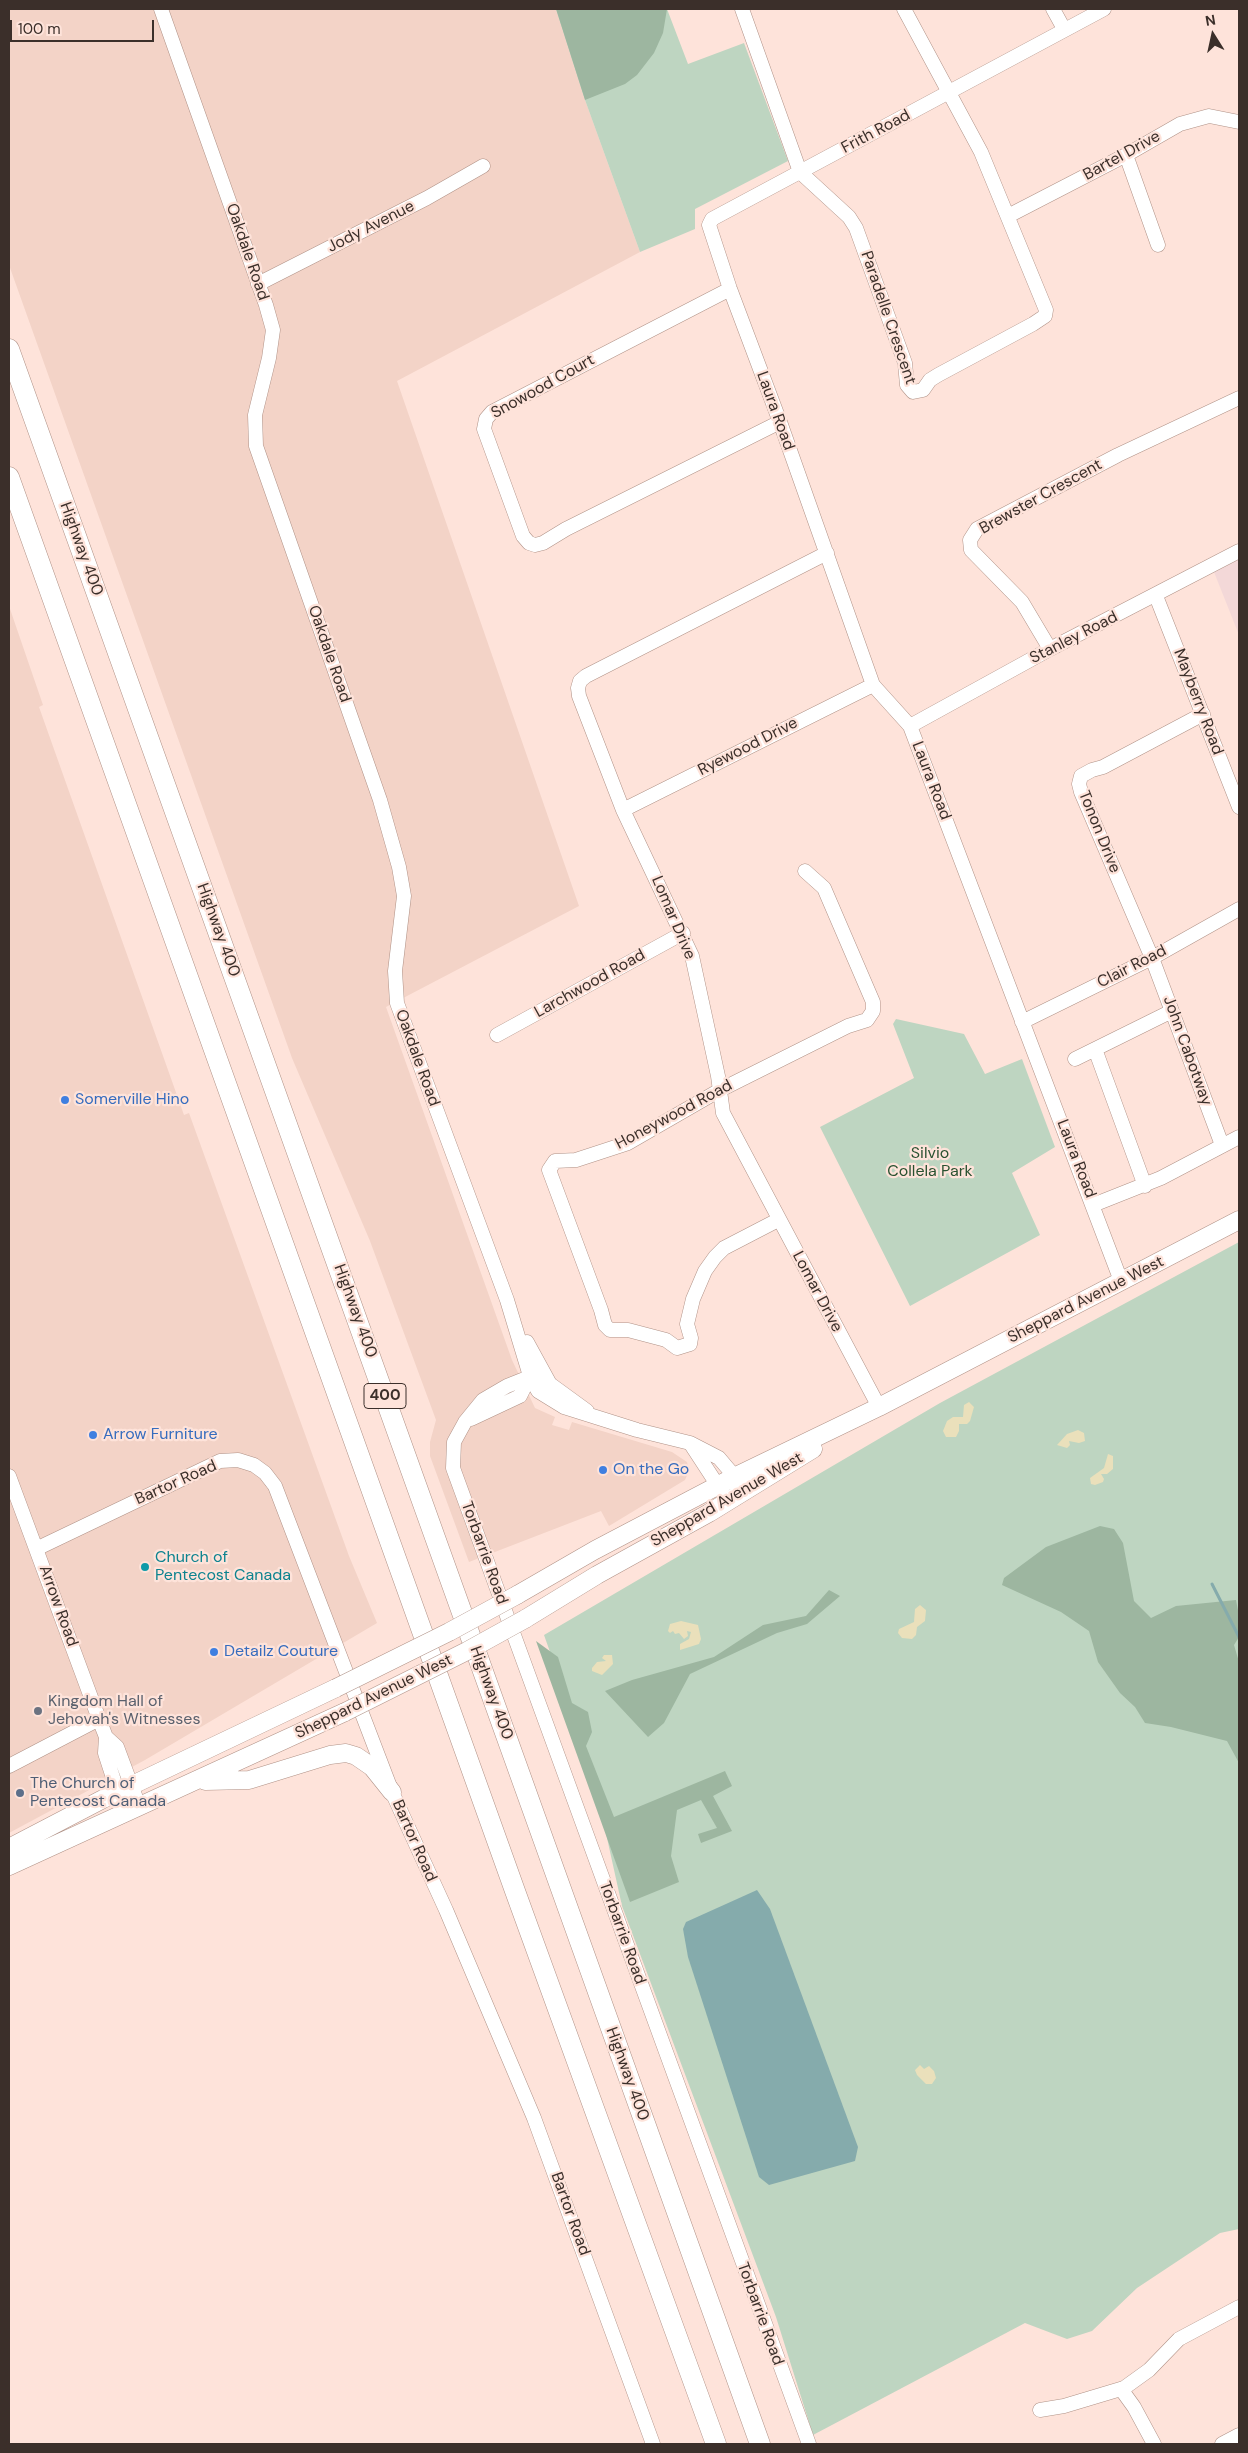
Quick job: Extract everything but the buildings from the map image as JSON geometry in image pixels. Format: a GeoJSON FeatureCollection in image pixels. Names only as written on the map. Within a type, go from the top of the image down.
{"type":"FeatureCollection","features":[{"type":"Feature","properties":{"kind":"highway","name":"Highway 400"},"geometry":{"type":"LineString","coordinates":[[9,349],[760,2444]]}},
{"type":"Feature","properties":{"kind":"highway","name":"400"},"geometry":{"type":"LineString","coordinates":[[9,477],[505,1863],[716,2444]]}},
{"type":"Feature","properties":{"kind":"main road","name":"Sheppard Avenue West"},"geometry":{"type":"LineString","coordinates":[[9,1848],[125,1789],[449,1632],[595,1550],[716,1486],[878,1407],[1239,1220]]}},
{"type":"Feature","properties":{"kind":"main road","name":"Sheppard Avenue West"},"geometry":{"type":"LineString","coordinates":[[9,1866],[192,1784],[345,1712],[467,1651],[525,1619],[597,1574],[745,1492],[878,1407]]}},
{"type":"Feature","properties":{"kind":"main road"},"geometry":{"type":"LineString","coordinates":[[192,1784],[220,1779],[249,1780],[330,1755],[346,1753],[356,1756],[372,1767],[392,1792]]}},
{"type":"Feature","properties":{"kind":"street","name":"Oakdale Road"},"geometry":{"type":"LineString","coordinates":[[162,9],[273,330],[269,358],[255,415],[256,446],[380,800],[399,867],[404,896],[395,971],[397,1003],[536,1374],[596,1417],[637,1430],[690,1443],[719,1458],[736,1476],[745,1492]]}},
{"type":"Feature","properties":{"kind":"street"},"geometry":{"type":"LineString","coordinates":[[742,9],[800,172]]}},
{"type":"Feature","properties":{"kind":"street","name":"Paradelle Crescent"},"geometry":{"type":"LineString","coordinates":[[800,172],[849,217],[856,228],[905,363],[907,385],[913,392],[923,390],[930,380],[938,375],[1045,316],[1046,310],[981,152],[904,9]]}},
{"type":"Feature","properties":{"kind":"street"},"geometry":{"type":"LineString","coordinates":[[1053,9],[1064,30]]}},
{"type":"Feature","properties":{"kind":"street","name":"Frith Road"},"geometry":{"type":"LineString","coordinates":[[730,289],[709,226],[712,219],[1104,9]]}},
{"type":"Feature","properties":{"kind":"street","name":"Bartel Drive"},"geometry":{"type":"LineString","coordinates":[[1008,216],[1126,155],[1180,124],[1198,118],[1216,116],[1239,122]]}},
{"type":"Feature","properties":{"kind":"street"},"geometry":{"type":"LineString","coordinates":[[1126,155],[1158,245]]}},
{"type":"Feature","properties":{"kind":"street","name":"Jody Avenue"},"geometry":{"type":"LineString","coordinates":[[258,284],[427,198],[483,166]]}},
{"type":"Feature","properties":{"kind":"street","name":"Laura Road"},"geometry":{"type":"LineString","coordinates":[[730,289],[827,553],[872,685],[892,709],[910,726],[1122,1281]]}},
{"type":"Feature","properties":{"kind":"street","name":"Snowood Court"},"geometry":{"type":"LineString","coordinates":[[730,289],[492,412],[486,419],[484,429],[523,536],[529,543],[535,545],[543,543],[566,529],[780,422]]}},
{"type":"Feature","properties":{"kind":"street","name":"Brewster Crescent"},"geometry":{"type":"LineString","coordinates":[[1050,649],[1025,606],[971,550],[970,540],[977,529],[1118,455],[1239,398]]}},
{"type":"Feature","properties":{"kind":"street","name":"Stanley Road"},"geometry":{"type":"LineString","coordinates":[[910,726],[1050,649],[1239,552]]}},
{"type":"Feature","properties":{"kind":"street","name":"Lomar Drive"},"geometry":{"type":"LineString","coordinates":[[827,553],[586,676],[580,681],[579,696],[623,810],[683,933],[692,956],[720,1090],[722,1113],[878,1407]]}},
{"type":"Feature","properties":{"kind":"street","name":"Mayberry Road"},"geometry":{"type":"LineString","coordinates":[[1156,596],[1239,807]]}},
{"type":"Feature","properties":{"kind":"street","name":"Ryewood Drive"},"geometry":{"type":"LineString","coordinates":[[623,810],[872,685]]}},
{"type":"Feature","properties":{"kind":"street","name":"Tonon Drive"},"geometry":{"type":"LineString","coordinates":[[1152,958],[1081,792],[1081,776],[1103,767],[1203,714]]}},
{"type":"Feature","properties":{"kind":"street","name":"Honeywood Road"},"geometry":{"type":"LineString","coordinates":[[778,1220],[724,1248],[715,1257],[705,1271],[693,1299],[687,1324],[691,1338],[688,1346],[677,1348],[666,1340],[628,1330],[610,1330],[605,1325],[602,1310],[550,1170],[555,1161],[576,1160],[628,1143],[720,1090],[848,1026],[867,1020],[873,1010],[873,1002],[824,888],[806,871]]}},
{"type":"Feature","properties":{"kind":"street","name":"Clair Road"},"geometry":{"type":"LineString","coordinates":[[1022,1022],[1152,958],[1239,909]]}},
{"type":"Feature","properties":{"kind":"street","name":"Larchwood Road"},"geometry":{"type":"LineString","coordinates":[[497,1035],[683,933]]}},
{"type":"Feature","properties":{"kind":"street","name":"John Cabotway"},"geometry":{"type":"LineString","coordinates":[[1152,958],[1222,1145]]}},
{"type":"Feature","properties":{"kind":"street"},"geometry":{"type":"LineString","coordinates":[[1075,1059],[1172,1011]]}},
{"type":"Feature","properties":{"kind":"street"},"geometry":{"type":"LineString","coordinates":[[1095,1048],[1145,1186]]}},
{"type":"Feature","properties":{"kind":"street"},"geometry":{"type":"LineString","coordinates":[[1093,1205],[1145,1186],[1239,1136]]}},
{"type":"Feature","properties":{"kind":"street","name":"Torbarrie Road"},"geometry":{"type":"LineString","coordinates":[[536,1374],[507,1386],[483,1400],[465,1422],[454,1442],[453,1468],[809,2444]]}},
{"type":"Feature","properties":{"kind":"street"},"geometry":{"type":"LineString","coordinates":[[690,1443],[716,1486],[729,1500]]}},
{"type":"Feature","properties":{"kind":"street","name":"Bartor Road"},"geometry":{"type":"LineString","coordinates":[[36,1549],[206,1466],[238,1460],[254,1465],[265,1473],[279,1497],[392,1792],[446,1910],[534,2118],[653,2444]]}},
{"type":"Feature","properties":{"kind":"street","name":"Arrow Road"},"geometry":{"type":"LineString","coordinates":[[9,1476],[100,1719],[106,1737],[105,1753],[125,1789],[133,1809]]}},
{"type":"Feature","properties":{"kind":"street"},"geometry":{"type":"LineString","coordinates":[[9,1766],[100,1719]]}},
{"type":"Feature","properties":{"kind":"street"},"geometry":{"type":"LineString","coordinates":[[1040,2410],[1064,2406],[1121,2389],[1149,2370],[1179,2339],[1239,2307]]}},
{"type":"Feature","properties":{"kind":"street"},"geometry":{"type":"LineString","coordinates":[[1121,2389],[1134,2407],[1154,2444]]}},
{"type":"Feature","properties":{"kind":"street"},"geometry":{"type":"LineString","coordinates":[[1222,2444],[1239,2435]]}},
{"type":"Feature","properties":{"kind":"shaded area"},"geometry":{"type":"Polygon","coordinates":[[[9,9],[556,9],[585,100],[640,252],[397,381],[579,906],[386,1007],[512,1360],[535,1408],[555,1417],[552,1425],[569,1430],[572,1422],[672,1452],[687,1462],[689,1471],[685,1480],[609,1526],[601,1511],[469,1562],[430,1456],[430,1442],[436,1420],[370,1241],[292,1058],[9,265],[9,9]]]}},
{"type":"Feature","properties":{"kind":"shaded area"},"geometry":{"type":"Polygon","coordinates":[[[1239,559],[1239,635],[1214,572],[1239,559]]]}},
{"type":"Feature","properties":{"kind":"shaded area"},"geometry":{"type":"Polygon","coordinates":[[[9,606],[43,705],[39,707],[184,1115],[189,1113],[349,1556],[377,1623],[145,1760],[9,1833],[9,606]]]}},
{"type":"Feature","properties":{"kind":"green space"},"geometry":{"type":"Polygon","coordinates":[[[556,9],[667,9],[688,64],[744,43],[788,161],[695,209],[695,229],[640,252],[585,100],[556,9]]]}},
{"type":"Feature","properties":{"kind":"green space"},"geometry":{"type":"Polygon","coordinates":[[[556,9],[667,9],[663,33],[654,53],[637,75],[625,84],[585,100],[556,9]]]}},
{"type":"Feature","properties":{"kind":"green space","name":"Silvio Collela Park"},"geometry":{"type":"Polygon","coordinates":[[[896,1019],[964,1034],[985,1074],[1022,1059],[1055,1147],[1012,1173],[1040,1235],[910,1306],[820,1127],[914,1078],[893,1024],[896,1019]]]}},
{"type":"Feature","properties":{"kind":"green space"},"geometry":{"type":"Polygon","coordinates":[[[1239,1242],[1239,2229],[1220,2233],[1137,2288],[1092,2331],[1067,2339],[1025,2323],[813,2435],[776,2317],[622,1906],[592,1770],[544,1635],[940,1403],[1239,1242]]]}},
{"type":"Feature","properties":{"kind":"green space"},"geometry":{"type":"Polygon","coordinates":[[[1100,1526],[1114,1529],[1123,1543],[1134,1601],[1151,1618],[1176,1606],[1236,1600],[1239,1616],[1239,1637],[1234,1645],[1239,1662],[1239,1763],[1227,1741],[1171,1727],[1145,1723],[1135,1707],[1120,1693],[1098,1662],[1089,1631],[1061,1612],[1002,1585],[1004,1578],[1046,1547],[1100,1526]]]}},
{"type":"Feature","properties":{"kind":"green space"},"geometry":{"type":"Polygon","coordinates":[[[829,1590],[840,1596],[807,1624],[777,1633],[690,1674],[664,1723],[648,1737],[605,1691],[632,1680],[714,1657],[763,1625],[806,1616],[829,1590]]]}},
{"type":"Feature","properties":{"kind":"green space"},"geometry":{"type":"Polygon","coordinates":[[[536,1641],[558,1657],[572,1703],[588,1712],[592,1732],[586,1746],[614,1817],[725,1771],[732,1786],[713,1796],[732,1831],[701,1843],[698,1834],[717,1828],[701,1800],[677,1810],[671,1856],[679,1882],[630,1902],[536,1641]]]}},
{"type":"Feature","properties":{"kind":"sand"},"geometry":{"type":"Polygon","coordinates":[[[969,1402],[974,1407],[970,1421],[967,1424],[959,1424],[959,1431],[956,1437],[946,1437],[943,1431],[947,1421],[953,1417],[963,1417],[964,1405],[969,1402]]]}},
{"type":"Feature","properties":{"kind":"sand"},"geometry":{"type":"Polygon","coordinates":[[[1078,1430],[1084,1433],[1085,1441],[1079,1443],[1069,1441],[1070,1445],[1067,1448],[1057,1445],[1067,1434],[1078,1430]]]}},
{"type":"Feature","properties":{"kind":"sand"},"geometry":{"type":"Polygon","coordinates":[[[1108,1454],[1113,1456],[1113,1469],[1107,1474],[1101,1474],[1104,1479],[1103,1482],[1095,1485],[1091,1484],[1090,1478],[1104,1468],[1108,1454]]]}},
{"type":"Feature","properties":{"kind":"sand"},"geometry":{"type":"Polygon","coordinates":[[[920,1605],[926,1610],[925,1621],[917,1627],[916,1635],[912,1639],[902,1638],[898,1633],[899,1629],[914,1622],[915,1609],[920,1605]]]}},
{"type":"Feature","properties":{"kind":"sand"},"geometry":{"type":"Polygon","coordinates":[[[681,1621],[698,1625],[701,1639],[699,1644],[680,1650],[680,1644],[689,1639],[691,1632],[687,1631],[688,1636],[684,1639],[679,1633],[675,1634],[673,1631],[670,1633],[668,1631],[670,1624],[681,1621]]]}},
{"type":"Feature","properties":{"kind":"sand"},"geometry":{"type":"Polygon","coordinates":[[[604,1655],[612,1655],[613,1664],[602,1675],[592,1671],[592,1668],[597,1662],[606,1661],[602,1658],[604,1655]]]}},
{"type":"Feature","properties":{"kind":"sand"},"geometry":{"type":"Polygon","coordinates":[[[920,2065],[924,2069],[929,2066],[934,2071],[936,2078],[932,2084],[926,2084],[917,2075],[915,2070],[920,2065]]]}},
{"type":"Feature","properties":{"kind":"water"},"geometry":{"type":"Polygon","coordinates":[[[757,1890],[770,1909],[858,2147],[855,2161],[769,2185],[759,2177],[688,1957],[683,1929],[686,1922],[757,1890]]]}},
{"type":"Feature","properties":{"kind":"waterway"},"geometry":{"type":"LineString","coordinates":[[1212,1584],[1239,1637]]}},
{"type":"Feature","properties":{"kind":"place","name":"Somerville Hino"},"geometry":{"type":"Point","coordinates":[65,1100]}},
{"type":"Feature","properties":{"kind":"place","name":"Arrow Furniture"},"geometry":{"type":"Point","coordinates":[93,1435]}},
{"type":"Feature","properties":{"kind":"place","name":"On the Go"},"geometry":{"type":"Point","coordinates":[603,1470]}},
{"type":"Feature","properties":{"kind":"place","name":"Church of Pentecost Canada"},"geometry":{"type":"Point","coordinates":[145,1567]}},
{"type":"Feature","properties":{"kind":"place","name":"Detailz Couture"},"geometry":{"type":"Point","coordinates":[214,1652]}},
{"type":"Feature","properties":{"kind":"place","name":"Kingdom Hall of Jehovah's Witnesses"},"geometry":{"type":"Point","coordinates":[38,1711]}},
{"type":"Feature","properties":{"kind":"place","name":"The Church of Pentecost Canada"},"geometry":{"type":"Point","coordinates":[20,1793]}}]}
